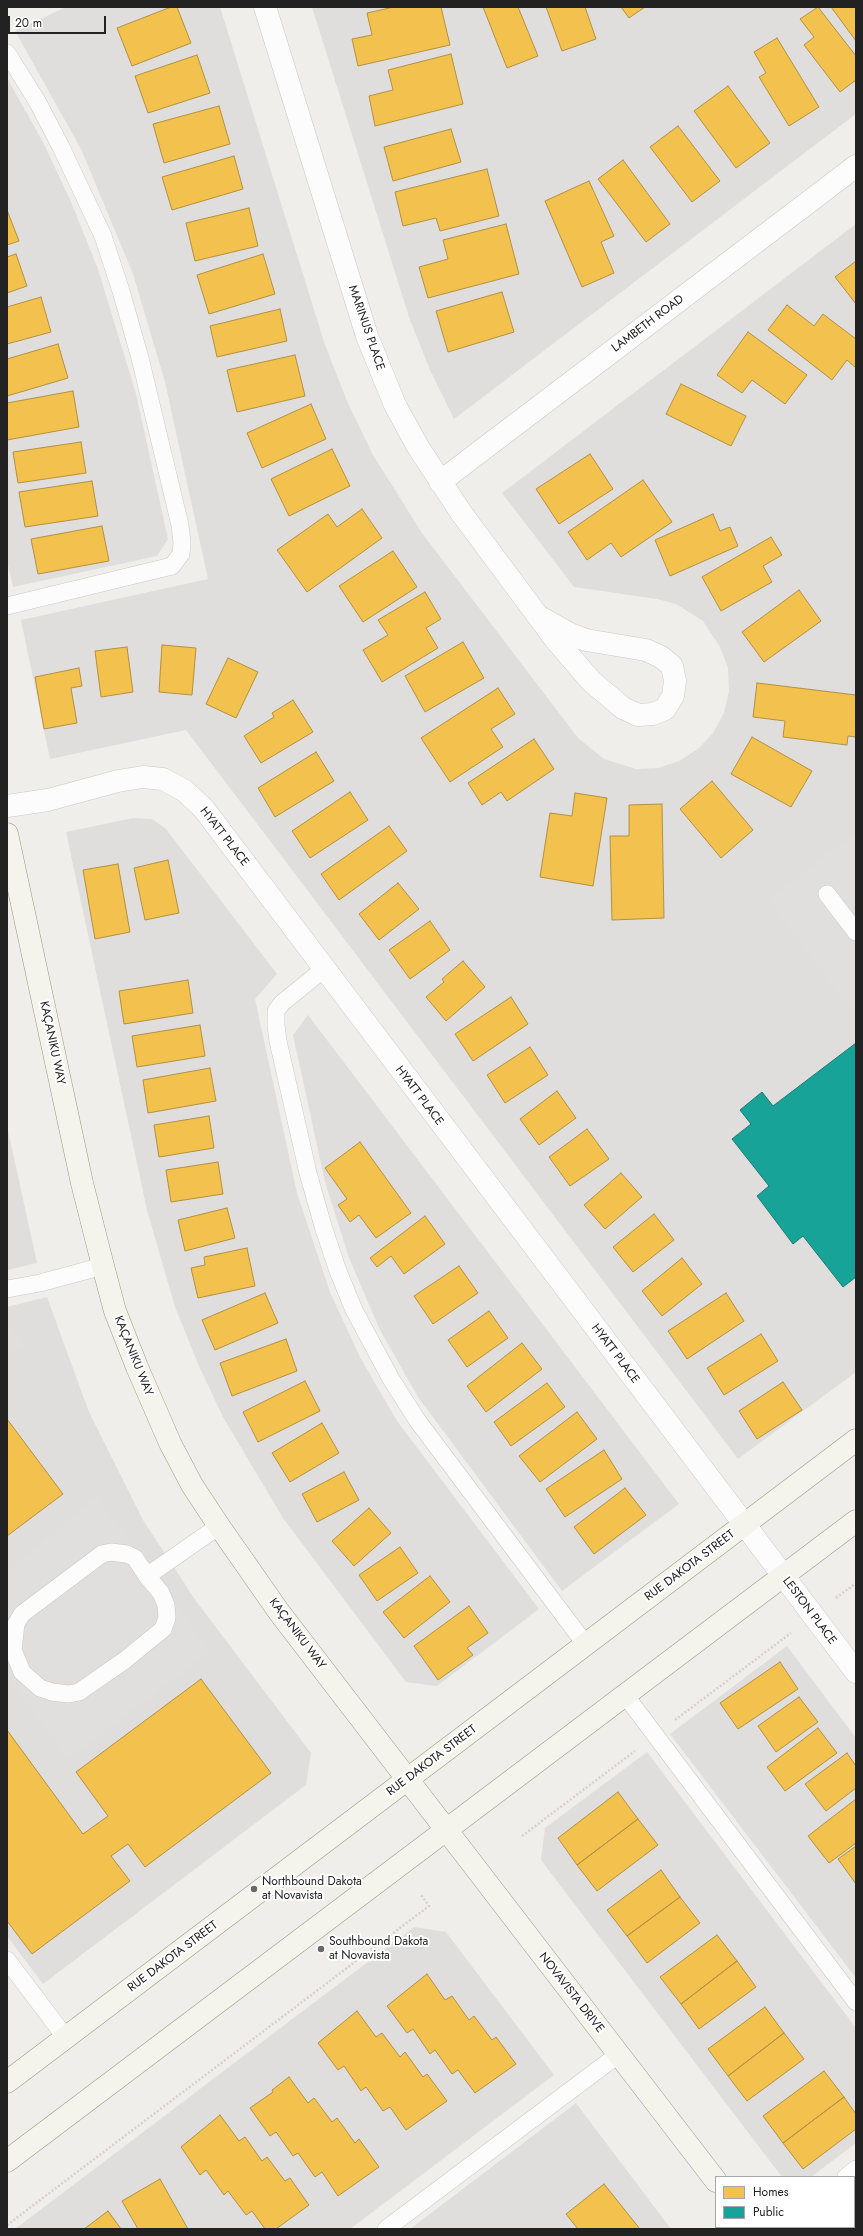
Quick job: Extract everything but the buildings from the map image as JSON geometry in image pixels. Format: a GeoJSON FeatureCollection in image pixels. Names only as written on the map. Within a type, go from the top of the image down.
{"type":"FeatureCollection","features":[{"type":"Feature","properties":{"kind":"main road","name":"KAÇANIKU WAY"},"geometry":{"type":"LineString","coordinates":[[7,834],[82,1183],[103,1266],[115,1310],[153,1406],[192,1485],[219,1526],[284,1618],[426,1805]]}},
{"type":"Feature","properties":{"kind":"main road","name":"RUE DAKOTA STREET"},"geometry":{"type":"LineString","coordinates":[[7,2082],[856,1440]]}},
{"type":"Feature","properties":{"kind":"main road"},"geometry":{"type":"LineString","coordinates":[[7,2161],[856,1521]]}},
{"type":"Feature","properties":{"kind":"main road","name":"NOVAVISTA DRIVE"},"geometry":{"type":"LineString","coordinates":[[426,1805],[715,2180]]}},
{"type":"Feature","properties":{"kind":"street","name":"MARINUS PLACE"},"geometry":{"type":"LineString","coordinates":[[265,7],[369,343],[395,405],[440,482],[538,616],[571,660],[591,681],[623,708],[638,715],[653,714],[665,709],[673,696],[675,681],[672,666],[662,657],[646,650],[580,638],[538,616]]}},
{"type":"Feature","properties":{"kind":"street","name":"LAMBETH ROAD"},"geometry":{"type":"LineString","coordinates":[[440,482],[856,166]]}},
{"type":"Feature","properties":{"kind":"street","name":"HYATT PLACE"},"geometry":{"type":"LineString","coordinates":[[7,806],[48,800],[118,781],[143,777],[168,782],[185,791],[204,809],[762,1550]]}},
{"type":"Feature","properties":{"kind":"street","name":"LESTON PLACE"},"geometry":{"type":"LineString","coordinates":[[762,1550],[856,1672]]}},
{"type":"Feature","properties":{"kind":"lane"},"geometry":{"type":"LineString","coordinates":[[7,53],[37,101],[61,146],[103,236],[121,291],[140,358],[180,525],[182,543],[181,554],[172,566],[7,606]]}},
{"type":"Feature","properties":{"kind":"lane"},"geometry":{"type":"LineString","coordinates":[[827,894],[856,932]]}},
{"type":"Feature","properties":{"kind":"lane"},"geometry":{"type":"LineString","coordinates":[[324,969],[282,1003],[276,1011],[276,1025],[278,1041],[308,1173],[322,1226],[338,1271],[354,1310],[391,1379],[417,1420],[586,1644]]}},
{"type":"Feature","properties":{"kind":"lane"},"geometry":{"type":"LineString","coordinates":[[7,1289],[40,1283],[103,1266]]}},
{"type":"Feature","properties":{"kind":"lane"},"geometry":{"type":"LineString","coordinates":[[147,1576],[219,1526]]}},
{"type":"Feature","properties":{"kind":"lane"},"geometry":{"type":"LineString","coordinates":[[112,1552],[127,1554],[135,1558],[147,1576],[161,1594],[166,1605],[167,1618],[164,1629],[125,1660],[79,1692],[70,1694],[52,1692],[40,1688],[22,1672],[13,1650],[16,1624],[22,1614],[102,1554],[112,1552]]}},
{"type":"Feature","properties":{"kind":"lane"},"geometry":{"type":"LineString","coordinates":[[625,1695],[856,2002]]}},
{"type":"Feature","properties":{"kind":"lane"},"geometry":{"type":"LineString","coordinates":[[7,1960],[66,2038]]}},
{"type":"Feature","properties":{"kind":"lane"},"geometry":{"type":"LineString","coordinates":[[386,2229],[619,2054]]}},
{"type":"Feature","properties":{"kind":"lane"},"geometry":{"type":"LineString","coordinates":[[847,2176],[856,2169]]}},
{"type":"Feature","properties":{"kind":"path"},"geometry":{"type":"LineString","coordinates":[[522,1836],[856,1583]]}},
{"type":"Feature","properties":{"kind":"path"},"geometry":{"type":"LineString","coordinates":[[7,2225],[428,1906],[421,1895]]}},
{"type":"Feature","properties":{"kind":"shaded area"},"geometry":{"type":"Polygon","coordinates":[[[66,7],[220,7],[325,345],[347,401],[373,455],[422,533],[578,738],[604,759],[636,769],[658,768],[679,761],[698,749],[713,733],[724,713],[729,691],[728,668],[720,647],[703,621],[676,604],[657,599],[574,587],[502,493],[856,224],[856,1372],[738,1459],[186,730],[50,759],[21,620],[208,579],[165,382],[133,274],[81,149],[15,31],[66,7]]]}},
{"type":"Feature","properties":{"kind":"shaded area"},"geometry":{"type":"Polygon","coordinates":[[[312,7],[856,7],[856,114],[454,419],[430,370],[409,317],[312,7]]]}},
{"type":"Feature","properties":{"kind":"shaded area"},"geometry":{"type":"Polygon","coordinates":[[[7,78],[43,142],[72,204],[98,269],[136,394],[168,539],[157,556],[13,587],[7,561],[7,78]]]}},
{"type":"Feature","properties":{"kind":"shaded area"},"geometry":{"type":"Polygon","coordinates":[[[133,818],[152,819],[166,829],[277,974],[255,999],[297,1193],[330,1292],[360,1357],[397,1421],[539,1609],[437,1686],[406,1682],[283,1518],[223,1417],[198,1364],[175,1307],[147,1210],[66,832],[133,818]]]}},
{"type":"Feature","properties":{"kind":"shaded area"},"geometry":{"type":"Polygon","coordinates":[[[856,832],[856,1016],[768,900],[856,832]]]}},
{"type":"Feature","properties":{"kind":"shaded area"},"geometry":{"type":"Polygon","coordinates":[[[308,1015],[679,1504],[562,1591],[418,1397],[380,1330],[349,1258],[325,1182],[293,1035],[308,1015]]]}},
{"type":"Feature","properties":{"kind":"shaded area"},"geometry":{"type":"Polygon","coordinates":[[[7,1126],[37,1263],[7,1270],[7,1126]]]}},
{"type":"Feature","properties":{"kind":"shaded area"},"geometry":{"type":"Polygon","coordinates":[[[47,1297],[89,1412],[143,1520],[196,1601],[311,1753],[306,1785],[43,1984],[7,1936],[7,1307],[47,1297]]]}},
{"type":"Feature","properties":{"kind":"shaded area"},"geometry":{"type":"Polygon","coordinates":[[[7,1322],[24,1345],[7,1358],[7,1322]]]}},
{"type":"Feature","properties":{"kind":"shaded area"},"geometry":{"type":"Polygon","coordinates":[[[97,1497],[210,1652],[68,1759],[7,1676],[7,1571],[97,1497]]]}},
{"type":"Feature","properties":{"kind":"shaded area"},"geometry":{"type":"Polygon","coordinates":[[[787,1646],[856,1738],[856,1978],[670,1734],[787,1646]]]}},
{"type":"Feature","properties":{"kind":"shaded area"},"geometry":{"type":"Polygon","coordinates":[[[647,1752],[856,2028],[856,2143],[812,2176],[781,2176],[541,1860],[545,1828],[647,1752]]]}},
{"type":"Feature","properties":{"kind":"shaded area"},"geometry":{"type":"Polygon","coordinates":[[[414,1927],[446,1932],[554,2075],[350,2229],[15,2229],[414,1927]]]}},
{"type":"Feature","properties":{"kind":"shaded area"},"geometry":{"type":"Polygon","coordinates":[[[576,2103],[671,2229],[410,2229],[576,2103]]]}},
{"type":"Feature","properties":{"kind":"place","name":"Northbound Dakota at Novavista"},"geometry":{"type":"Point","coordinates":[254,1889]}},
{"type":"Feature","properties":{"kind":"place","name":"Southbound Dakota at Novavista"},"geometry":{"type":"Point","coordinates":[321,1949]}}]}
